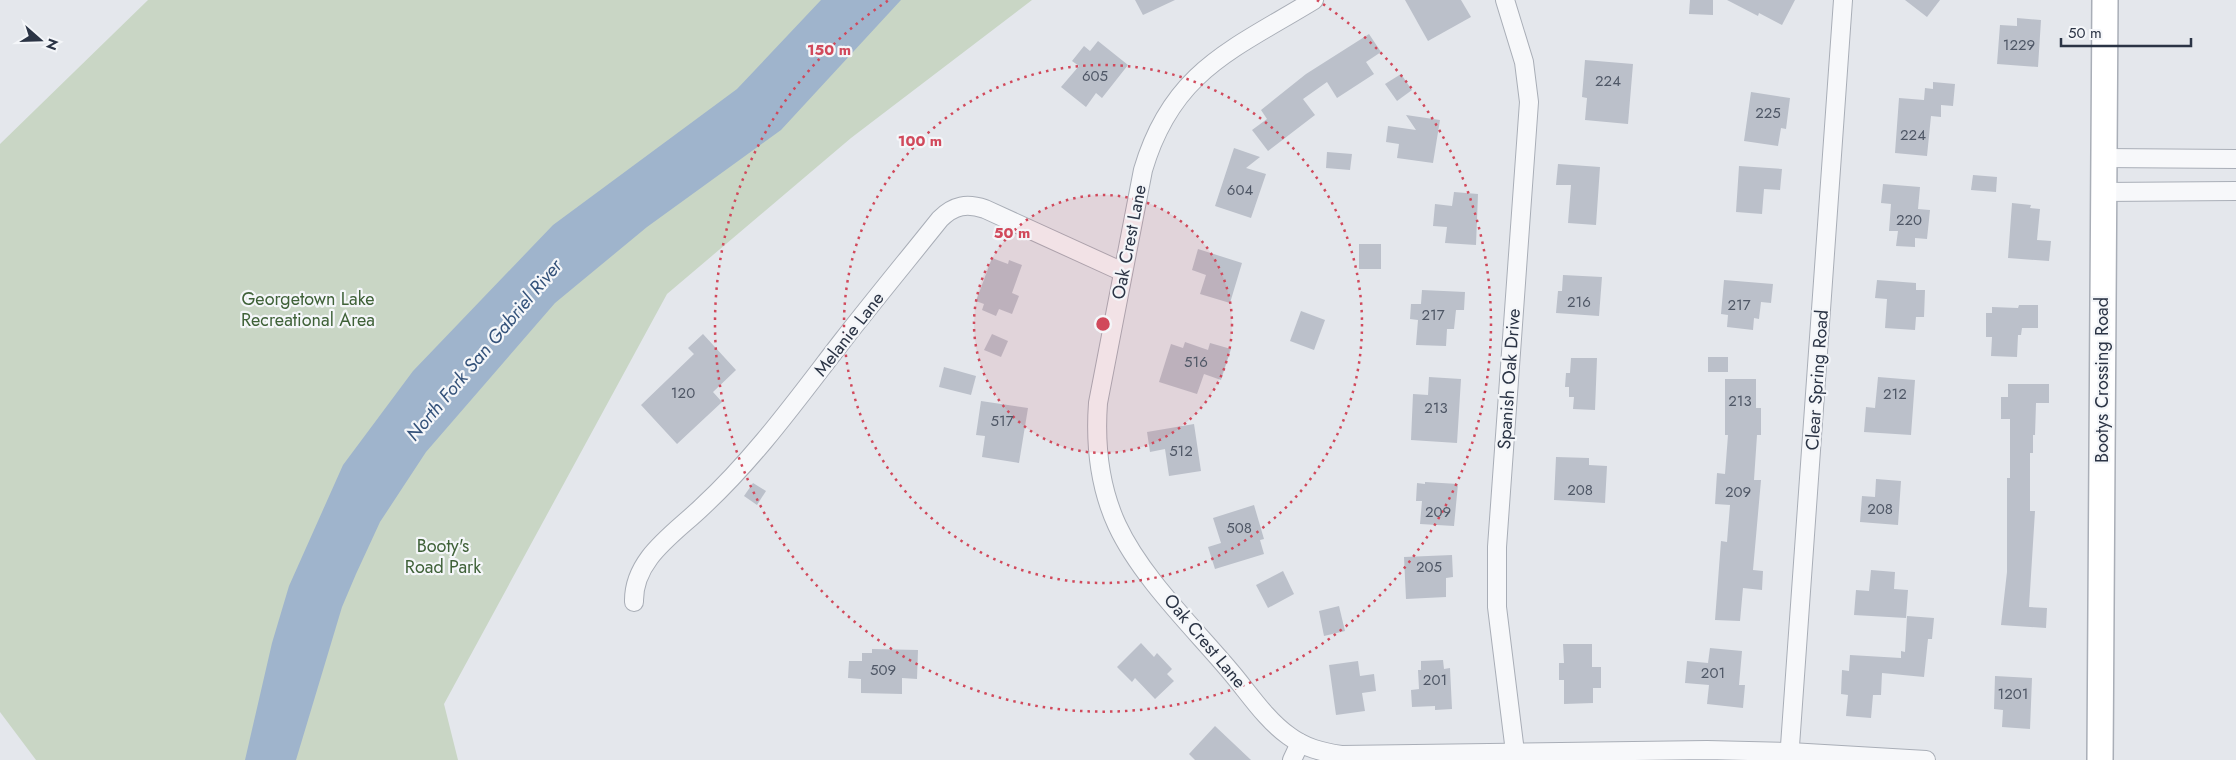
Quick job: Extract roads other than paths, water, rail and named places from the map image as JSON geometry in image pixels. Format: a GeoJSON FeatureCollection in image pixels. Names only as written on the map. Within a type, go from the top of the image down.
{"type":"FeatureCollection","features":[{"type":"Feature","properties":{"kind":"street","name":"Oak Crest Lane"},"geometry":{"type":"LineString","coordinates":[[1314,0],[1208,66],[1187,84],[1170,106],[1151,143],[1143,170],[1098,403],[1096,434],[1105,495],[1116,524],[1140,564],[1273,721],[1300,743],[1322,752],[1342,755],[1516,756],[1707,750],[1790,756],[1926,760]]}},
{"type":"Feature","properties":{"kind":"street","name":"Spanish Oak Drive"},"geometry":{"type":"LineString","coordinates":[[1505,0],[1524,62],[1529,102],[1497,547],[1499,624],[1516,756]]}},
{"type":"Feature","properties":{"kind":"street","name":"Clear Spring Road"},"geometry":{"type":"LineString","coordinates":[[1790,756],[1843,0]]}},
{"type":"Feature","properties":{"kind":"street","name":"Bootys Crossing Road"},"geometry":{"type":"LineString","coordinates":[[2100,760],[2102,192],[2105,0]]}},
{"type":"Feature","properties":{"kind":"street"},"geometry":{"type":"LineString","coordinates":[[2103,158],[2236,159]]}},
{"type":"Feature","properties":{"kind":"street"},"geometry":{"type":"LineString","coordinates":[[2102,192],[2236,191]]}},
{"type":"Feature","properties":{"kind":"street","name":"Melanie Lane"},"geometry":{"type":"LineString","coordinates":[[634,602],[634,589],[638,574],[650,556],[730,480],[768,438],[915,250],[940,219],[951,210],[970,204],[985,209],[1123,272]]}},
{"type":"Feature","properties":{"kind":"street"},"geometry":{"type":"LineString","coordinates":[[1292,760],[1300,743]]}},
{"type":"Feature","properties":{"kind":"water","name":"North Fork San Gabriel River"},"geometry":{"type":"Polygon","coordinates":[[[821,0],[901,0],[781,130],[647,227],[555,303],[426,452],[380,522],[342,607],[296,760],[245,760],[272,643],[289,586],[343,465],[413,371],[553,225],[737,89],[821,0]]]}},
{"type":"Feature","properties":{"kind":"park label","name":"Georgetown Lake Recreational Area"},"geometry":{"type":"Point","coordinates":[308,309]}},
{"type":"Feature","properties":{"kind":"park label","name":"Booty's Road Park"},"geometry":{"type":"Point","coordinates":[443,556]}}]}
